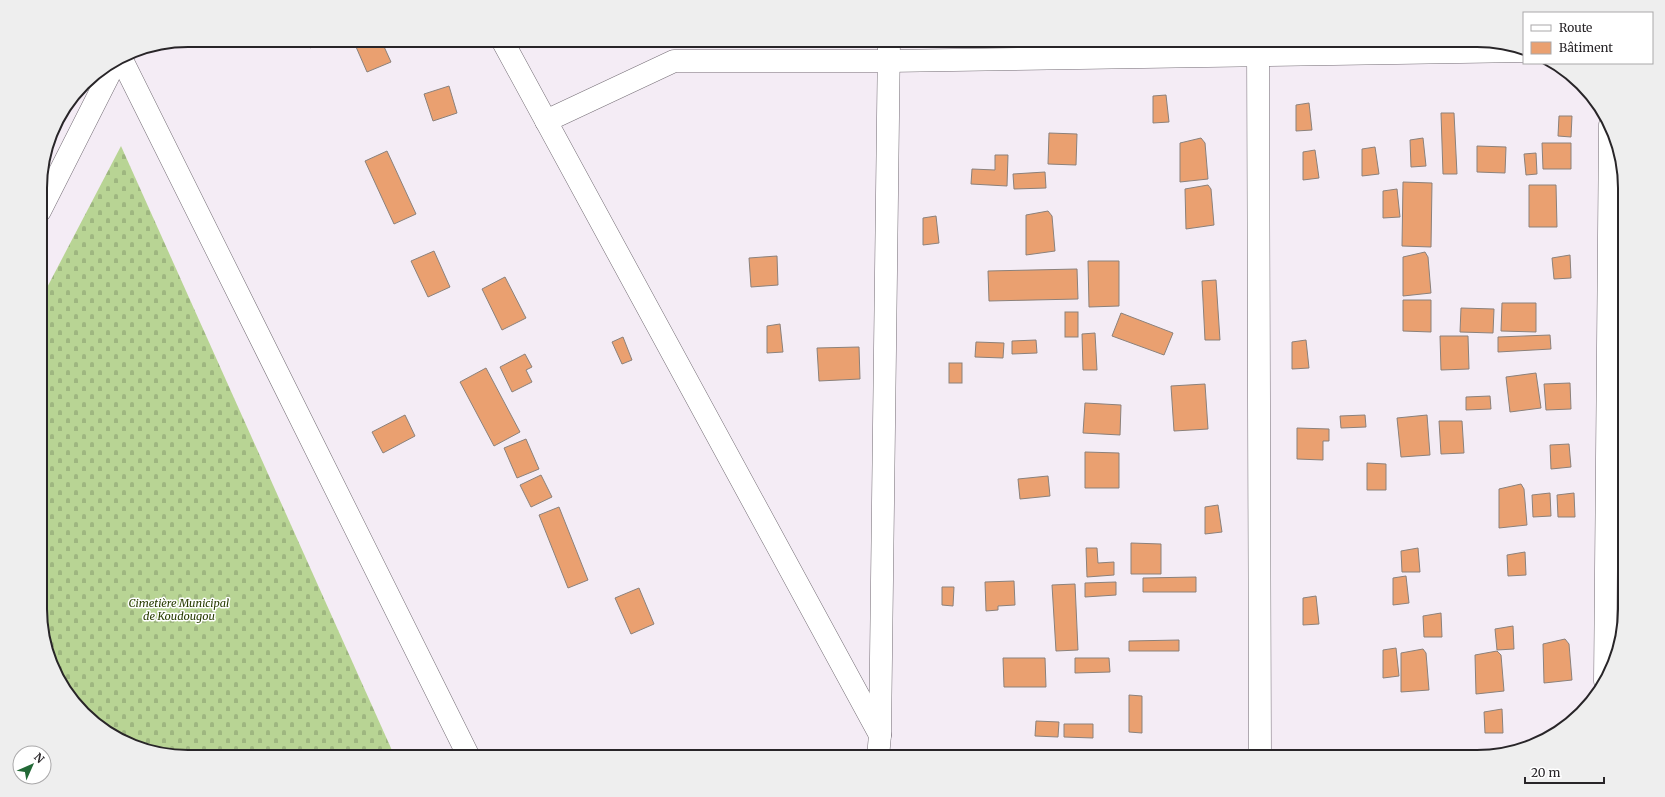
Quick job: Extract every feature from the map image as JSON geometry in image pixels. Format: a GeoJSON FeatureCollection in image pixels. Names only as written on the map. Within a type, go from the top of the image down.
{"type":"FeatureCollection","features":[{"type":"Feature","properties":{"kind":"street"},"geometry":{"type":"LineString","coordinates":[[506,47],[880,735]]}},
{"type":"Feature","properties":{"kind":"street"},"geometry":{"type":"LineString","coordinates":[[879,750],[889,47]]}},
{"type":"Feature","properties":{"kind":"street"},"geometry":{"type":"LineString","coordinates":[[546,121],[674,61],[889,61],[1258,48],[1509,51]]}},
{"type":"Feature","properties":{"kind":"street"},"geometry":{"type":"LineString","coordinates":[[1258,48],[1260,750]]}},
{"type":"Feature","properties":{"kind":"street"},"geometry":{"type":"LineString","coordinates":[[123,62],[465,750]]}},
{"type":"Feature","properties":{"kind":"street"},"geometry":{"type":"LineString","coordinates":[[47,197],[112,69]]}},
{"type":"Feature","properties":{"kind":"street"},"geometry":{"type":"LineString","coordinates":[[1605,669],[1610,140]]}},
{"type":"Feature","properties":{"kind":"green space","name":"Cimetière Municipal de Koudougou"},"geometry":{"type":"Polygon","coordinates":[[[121,146],[392,750],[169,749],[142,743],[125,736],[102,721],[88,709],[76,695],[61,672],[54,655],[47,619],[47,288],[121,146]]]}},
{"type":"Feature","properties":{"kind":"building"},"geometry":{"type":"Polygon","coordinates":[[[356,47],[384,47],[391,62],[367,72],[356,47]]]}},
{"type":"Feature","properties":{"kind":"building"},"geometry":{"type":"Polygon","coordinates":[[[449,86],[457,113],[433,121],[424,94],[449,86]]]}},
{"type":"Feature","properties":{"kind":"building"},"geometry":{"type":"Polygon","coordinates":[[[1166,95],[1169,122],[1153,123],[1153,96],[1166,95]]]}},
{"type":"Feature","properties":{"kind":"building"},"geometry":{"type":"Polygon","coordinates":[[[1309,103],[1312,130],[1296,131],[1296,105],[1309,103]]]}},
{"type":"Feature","properties":{"kind":"building"},"geometry":{"type":"Polygon","coordinates":[[[1441,113],[1454,113],[1457,174],[1443,174],[1441,113]]]}},
{"type":"Feature","properties":{"kind":"building"},"geometry":{"type":"Polygon","coordinates":[[[1559,116],[1572,116],[1571,137],[1558,136],[1559,116]]]}},
{"type":"Feature","properties":{"kind":"building"},"geometry":{"type":"Polygon","coordinates":[[[1049,133],[1077,134],[1076,165],[1048,164],[1049,133]]]}},
{"type":"Feature","properties":{"kind":"building"},"geometry":{"type":"Polygon","coordinates":[[[1201,138],[1205,143],[1208,179],[1180,182],[1180,143],[1201,138]]]}},
{"type":"Feature","properties":{"kind":"building"},"geometry":{"type":"Polygon","coordinates":[[[1423,138],[1426,166],[1411,167],[1410,140],[1423,138]]]}},
{"type":"Feature","properties":{"kind":"building"},"geometry":{"type":"Polygon","coordinates":[[[1542,143],[1571,143],[1571,169],[1543,169],[1542,143]]]}},
{"type":"Feature","properties":{"kind":"building"},"geometry":{"type":"Polygon","coordinates":[[[1477,146],[1506,147],[1505,173],[1477,172],[1477,146]]]}},
{"type":"Feature","properties":{"kind":"building"},"geometry":{"type":"Polygon","coordinates":[[[1375,147],[1379,174],[1362,176],[1362,149],[1375,147]]]}},
{"type":"Feature","properties":{"kind":"building"},"geometry":{"type":"Polygon","coordinates":[[[1315,150],[1319,178],[1303,180],[1303,152],[1315,150]]]}},
{"type":"Feature","properties":{"kind":"building"},"geometry":{"type":"Polygon","coordinates":[[[387,151],[416,214],[394,224],[365,161],[387,151]]]}},
{"type":"Feature","properties":{"kind":"building"},"geometry":{"type":"Polygon","coordinates":[[[1536,153],[1537,174],[1526,175],[1524,154],[1536,153]]]}},
{"type":"Feature","properties":{"kind":"building"},"geometry":{"type":"Polygon","coordinates":[[[995,155],[1008,155],[1007,186],[971,184],[972,169],[995,170],[995,155]]]}},
{"type":"Feature","properties":{"kind":"building"},"geometry":{"type":"Polygon","coordinates":[[[1045,172],[1046,188],[1014,189],[1013,174],[1045,172]]]}},
{"type":"Feature","properties":{"kind":"building"},"geometry":{"type":"Polygon","coordinates":[[[1403,182],[1432,183],[1431,247],[1402,246],[1403,182]]]}},
{"type":"Feature","properties":{"kind":"building"},"geometry":{"type":"Polygon","coordinates":[[[1208,185],[1211,189],[1214,225],[1186,229],[1185,189],[1208,185]]]}},
{"type":"Feature","properties":{"kind":"building"},"geometry":{"type":"Polygon","coordinates":[[[1529,185],[1556,185],[1557,227],[1529,227],[1529,185]]]}},
{"type":"Feature","properties":{"kind":"building"},"geometry":{"type":"Polygon","coordinates":[[[1397,189],[1400,217],[1383,218],[1383,191],[1397,189]]]}},
{"type":"Feature","properties":{"kind":"building"},"geometry":{"type":"Polygon","coordinates":[[[1048,211],[1052,216],[1055,251],[1026,255],[1026,215],[1048,211]]]}},
{"type":"Feature","properties":{"kind":"building"},"geometry":{"type":"Polygon","coordinates":[[[936,216],[939,243],[923,245],[923,218],[936,216]]]}},
{"type":"Feature","properties":{"kind":"building"},"geometry":{"type":"Polygon","coordinates":[[[434,251],[450,287],[428,297],[411,261],[434,251]]]}},
{"type":"Feature","properties":{"kind":"building"},"geometry":{"type":"Polygon","coordinates":[[[1425,252],[1428,257],[1431,293],[1403,296],[1403,257],[1425,252]]]}},
{"type":"Feature","properties":{"kind":"building"},"geometry":{"type":"Polygon","coordinates":[[[1570,255],[1571,278],[1554,279],[1552,258],[1570,255]]]}},
{"type":"Feature","properties":{"kind":"building"},"geometry":{"type":"Polygon","coordinates":[[[777,256],[778,285],[751,287],[749,258],[777,256]]]}},
{"type":"Feature","properties":{"kind":"building"},"geometry":{"type":"Polygon","coordinates":[[[1088,261],[1119,261],[1119,306],[1089,307],[1088,261]]]}},
{"type":"Feature","properties":{"kind":"building"},"geometry":{"type":"Polygon","coordinates":[[[1077,269],[1078,299],[989,301],[988,271],[1077,269]]]}},
{"type":"Feature","properties":{"kind":"building"},"geometry":{"type":"Polygon","coordinates":[[[505,277],[526,318],[502,330],[482,289],[505,277]]]}},
{"type":"Feature","properties":{"kind":"building"},"geometry":{"type":"Polygon","coordinates":[[[1216,280],[1220,340],[1205,340],[1202,281],[1216,280]]]}},
{"type":"Feature","properties":{"kind":"building"},"geometry":{"type":"Polygon","coordinates":[[[1403,300],[1431,300],[1431,332],[1403,331],[1403,300]]]}},
{"type":"Feature","properties":{"kind":"building"},"geometry":{"type":"Polygon","coordinates":[[[1502,303],[1536,303],[1536,332],[1501,331],[1502,303]]]}},
{"type":"Feature","properties":{"kind":"building"},"geometry":{"type":"Polygon","coordinates":[[[1461,308],[1494,309],[1493,333],[1460,332],[1461,308]]]}},
{"type":"Feature","properties":{"kind":"building"},"geometry":{"type":"Polygon","coordinates":[[[1065,312],[1078,312],[1078,337],[1065,337],[1065,312]]]}},
{"type":"Feature","properties":{"kind":"building"},"geometry":{"type":"Polygon","coordinates":[[[1121,313],[1173,333],[1164,355],[1112,336],[1121,313]]]}},
{"type":"Feature","properties":{"kind":"building"},"geometry":{"type":"Polygon","coordinates":[[[780,324],[783,352],[767,353],[767,326],[780,324]]]}},
{"type":"Feature","properties":{"kind":"building"},"geometry":{"type":"Polygon","coordinates":[[[1095,333],[1097,370],[1083,370],[1082,334],[1095,333]]]}},
{"type":"Feature","properties":{"kind":"building"},"geometry":{"type":"Polygon","coordinates":[[[1550,335],[1551,349],[1498,352],[1498,337],[1550,335]]]}},
{"type":"Feature","properties":{"kind":"building"},"geometry":{"type":"Polygon","coordinates":[[[1440,336],[1468,336],[1469,369],[1441,370],[1440,336]]]}},
{"type":"Feature","properties":{"kind":"building"},"geometry":{"type":"Polygon","coordinates":[[[623,337],[632,360],[622,364],[612,342],[623,337]]]}},
{"type":"Feature","properties":{"kind":"building"},"geometry":{"type":"Polygon","coordinates":[[[1036,340],[1037,353],[1012,354],[1012,341],[1036,340]]]}},
{"type":"Feature","properties":{"kind":"building"},"geometry":{"type":"Polygon","coordinates":[[[1306,340],[1309,368],[1292,369],[1292,342],[1306,340]]]}},
{"type":"Feature","properties":{"kind":"building"},"geometry":{"type":"Polygon","coordinates":[[[976,342],[1004,343],[1003,358],[975,357],[976,342]]]}},
{"type":"Feature","properties":{"kind":"building"},"geometry":{"type":"Polygon","coordinates":[[[859,347],[860,379],[819,381],[817,348],[859,347]]]}},
{"type":"Feature","properties":{"kind":"building"},"geometry":{"type":"Polygon","coordinates":[[[525,354],[532,367],[526,370],[532,382],[512,392],[500,367],[525,354]]]}},
{"type":"Feature","properties":{"kind":"building"},"geometry":{"type":"Polygon","coordinates":[[[949,363],[962,363],[962,383],[949,383],[949,363]]]}},
{"type":"Feature","properties":{"kind":"building"},"geometry":{"type":"Polygon","coordinates":[[[486,368],[520,432],[494,446],[460,382],[486,368]]]}},
{"type":"Feature","properties":{"kind":"building"},"geometry":{"type":"Polygon","coordinates":[[[1536,373],[1541,408],[1510,412],[1506,377],[1536,373]]]}},
{"type":"Feature","properties":{"kind":"building"},"geometry":{"type":"Polygon","coordinates":[[[1570,383],[1571,409],[1546,410],[1544,384],[1570,383]]]}},
{"type":"Feature","properties":{"kind":"building"},"geometry":{"type":"Polygon","coordinates":[[[1205,384],[1208,429],[1174,431],[1171,386],[1205,384]]]}},
{"type":"Feature","properties":{"kind":"building"},"geometry":{"type":"Polygon","coordinates":[[[1490,396],[1491,409],[1466,410],[1466,397],[1490,396]]]}},
{"type":"Feature","properties":{"kind":"building"},"geometry":{"type":"Polygon","coordinates":[[[1085,403],[1121,405],[1120,435],[1083,433],[1085,403]]]}},
{"type":"Feature","properties":{"kind":"building"},"geometry":{"type":"Polygon","coordinates":[[[405,415],[415,436],[383,453],[372,432],[405,415]]]}},
{"type":"Feature","properties":{"kind":"building"},"geometry":{"type":"Polygon","coordinates":[[[1365,415],[1366,427],[1341,428],[1340,416],[1365,415]]]}},
{"type":"Feature","properties":{"kind":"building"},"geometry":{"type":"Polygon","coordinates":[[[1427,415],[1430,455],[1401,457],[1397,418],[1427,415]]]}},
{"type":"Feature","properties":{"kind":"building"},"geometry":{"type":"Polygon","coordinates":[[[1439,421],[1462,421],[1464,453],[1441,454],[1439,421]]]}},
{"type":"Feature","properties":{"kind":"building"},"geometry":{"type":"Polygon","coordinates":[[[1297,428],[1329,429],[1329,441],[1323,441],[1323,460],[1297,459],[1297,428]]]}},
{"type":"Feature","properties":{"kind":"building"},"geometry":{"type":"Polygon","coordinates":[[[526,439],[539,469],[517,478],[504,448],[526,439]]]}},
{"type":"Feature","properties":{"kind":"building"},"geometry":{"type":"Polygon","coordinates":[[[1569,444],[1571,467],[1551,469],[1550,445],[1569,444]]]}},
{"type":"Feature","properties":{"kind":"building"},"geometry":{"type":"Polygon","coordinates":[[[1085,452],[1119,453],[1119,488],[1085,488],[1085,452]]]}},
{"type":"Feature","properties":{"kind":"building"},"geometry":{"type":"Polygon","coordinates":[[[1367,463],[1386,464],[1386,490],[1367,490],[1367,463]]]}},
{"type":"Feature","properties":{"kind":"building"},"geometry":{"type":"Polygon","coordinates":[[[541,475],[552,497],[531,507],[520,485],[541,475]]]}},
{"type":"Feature","properties":{"kind":"building"},"geometry":{"type":"Polygon","coordinates":[[[1048,476],[1050,496],[1020,499],[1018,479],[1048,476]]]}},
{"type":"Feature","properties":{"kind":"building"},"geometry":{"type":"Polygon","coordinates":[[[1521,484],[1524,489],[1527,525],[1499,528],[1499,489],[1521,484]]]}},
{"type":"Feature","properties":{"kind":"building"},"geometry":{"type":"Polygon","coordinates":[[[1550,493],[1551,516],[1533,517],[1532,495],[1550,493]]]}},
{"type":"Feature","properties":{"kind":"building"},"geometry":{"type":"Polygon","coordinates":[[[1574,493],[1575,517],[1558,517],[1557,495],[1574,493]]]}},
{"type":"Feature","properties":{"kind":"building"},"geometry":{"type":"Polygon","coordinates":[[[1218,505],[1222,532],[1205,534],[1205,507],[1218,505]]]}},
{"type":"Feature","properties":{"kind":"building"},"geometry":{"type":"Polygon","coordinates":[[[559,507],[588,580],[568,588],[539,515],[559,507]]]}},
{"type":"Feature","properties":{"kind":"building"},"geometry":{"type":"Polygon","coordinates":[[[1131,543],[1161,544],[1161,574],[1131,574],[1131,543]]]}},
{"type":"Feature","properties":{"kind":"building"},"geometry":{"type":"Polygon","coordinates":[[[1086,548],[1097,548],[1098,563],[1114,562],[1114,575],[1087,577],[1086,548]]]}},
{"type":"Feature","properties":{"kind":"building"},"geometry":{"type":"Polygon","coordinates":[[[1418,548],[1420,572],[1402,572],[1401,551],[1418,548]]]}},
{"type":"Feature","properties":{"kind":"building"},"geometry":{"type":"Polygon","coordinates":[[[1525,552],[1526,575],[1508,576],[1507,555],[1525,552]]]}},
{"type":"Feature","properties":{"kind":"building"},"geometry":{"type":"Polygon","coordinates":[[[1406,576],[1409,603],[1393,605],[1393,578],[1406,576]]]}},
{"type":"Feature","properties":{"kind":"building"},"geometry":{"type":"Polygon","coordinates":[[[1196,577],[1196,592],[1143,592],[1143,578],[1196,577]]]}},
{"type":"Feature","properties":{"kind":"building"},"geometry":{"type":"Polygon","coordinates":[[[1014,581],[1015,605],[998,606],[998,610],[986,611],[985,582],[1014,581]]]}},
{"type":"Feature","properties":{"kind":"building"},"geometry":{"type":"Polygon","coordinates":[[[1116,582],[1116,595],[1085,597],[1085,583],[1116,582]]]}},
{"type":"Feature","properties":{"kind":"building"},"geometry":{"type":"Polygon","coordinates":[[[1075,584],[1078,650],[1056,651],[1052,585],[1075,584]]]}},
{"type":"Feature","properties":{"kind":"building"},"geometry":{"type":"Polygon","coordinates":[[[942,587],[954,587],[953,606],[942,605],[942,587]]]}},
{"type":"Feature","properties":{"kind":"building"},"geometry":{"type":"Polygon","coordinates":[[[639,588],[654,624],[631,634],[615,598],[639,588]]]}},
{"type":"Feature","properties":{"kind":"building"},"geometry":{"type":"Polygon","coordinates":[[[1316,596],[1319,624],[1303,625],[1303,598],[1316,596]]]}},
{"type":"Feature","properties":{"kind":"building"},"geometry":{"type":"Polygon","coordinates":[[[1441,613],[1442,637],[1424,637],[1423,616],[1441,613]]]}},
{"type":"Feature","properties":{"kind":"building"},"geometry":{"type":"Polygon","coordinates":[[[1513,626],[1514,649],[1497,650],[1495,629],[1513,626]]]}},
{"type":"Feature","properties":{"kind":"building"},"geometry":{"type":"Polygon","coordinates":[[[1565,639],[1569,644],[1572,680],[1544,683],[1543,644],[1565,639]]]}},
{"type":"Feature","properties":{"kind":"building"},"geometry":{"type":"Polygon","coordinates":[[[1179,640],[1179,651],[1129,651],[1129,641],[1179,640]]]}},
{"type":"Feature","properties":{"kind":"building"},"geometry":{"type":"Polygon","coordinates":[[[1396,648],[1399,676],[1383,678],[1383,650],[1396,648]]]}},
{"type":"Feature","properties":{"kind":"building"},"geometry":{"type":"Polygon","coordinates":[[[1423,649],[1426,653],[1429,690],[1401,692],[1401,653],[1423,649]]]}},
{"type":"Feature","properties":{"kind":"building"},"geometry":{"type":"Polygon","coordinates":[[[1497,651],[1501,655],[1504,691],[1476,694],[1475,655],[1497,651]]]}},
{"type":"Feature","properties":{"kind":"building"},"geometry":{"type":"Polygon","coordinates":[[[1003,658],[1045,658],[1046,687],[1004,687],[1003,658]]]}},
{"type":"Feature","properties":{"kind":"building"},"geometry":{"type":"Polygon","coordinates":[[[1075,658],[1109,658],[1110,672],[1075,673],[1075,658]]]}},
{"type":"Feature","properties":{"kind":"building"},"geometry":{"type":"Polygon","coordinates":[[[1129,695],[1142,696],[1142,733],[1129,732],[1129,695]]]}},
{"type":"Feature","properties":{"kind":"building"},"geometry":{"type":"Polygon","coordinates":[[[1502,709],[1503,733],[1485,733],[1484,712],[1502,709]]]}},
{"type":"Feature","properties":{"kind":"building"},"geometry":{"type":"Polygon","coordinates":[[[1036,721],[1059,722],[1058,737],[1035,736],[1036,721]]]}},
{"type":"Feature","properties":{"kind":"building"},"geometry":{"type":"Polygon","coordinates":[[[1064,724],[1093,724],[1093,738],[1064,737],[1064,724]]]}}]}
